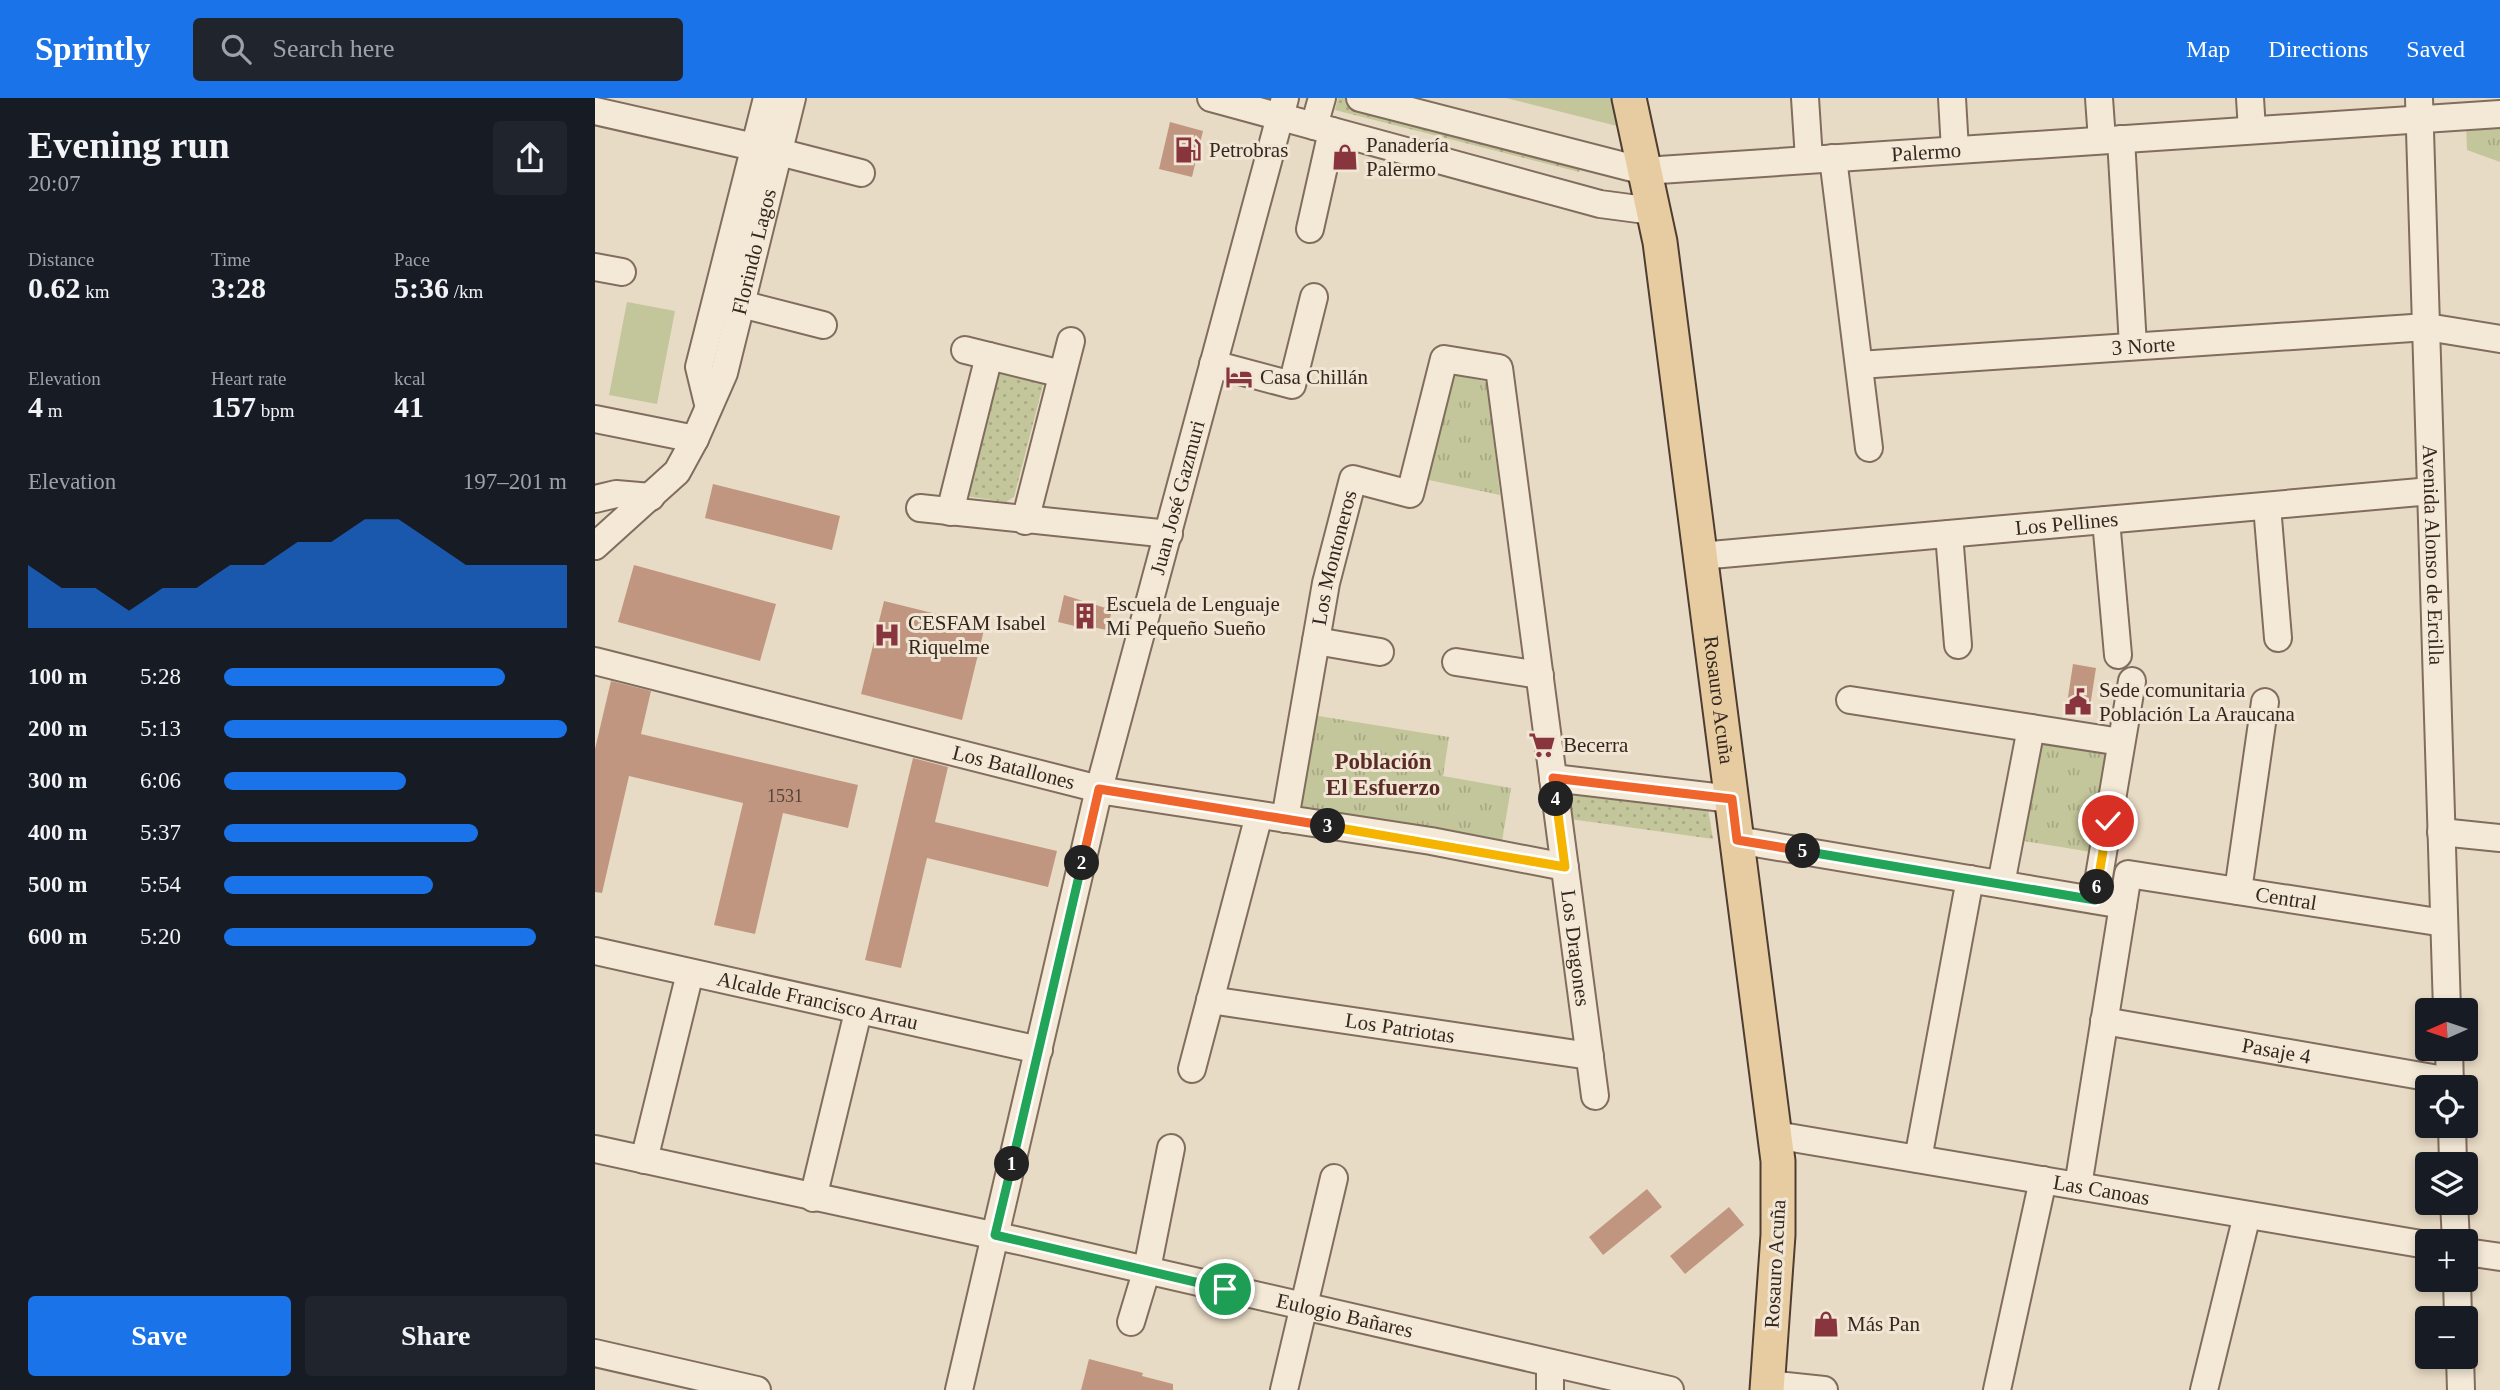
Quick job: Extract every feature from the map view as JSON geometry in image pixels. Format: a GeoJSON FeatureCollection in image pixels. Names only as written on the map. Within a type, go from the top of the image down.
{"type":"FeatureCollection","features":[{"type":"Feature","properties":{"kind":"main road","name":"Rosauro Acuña"},"geometry":{"type":"LineString","coordinates":[[1629,98],[1653,211],[1775,1135],[1779,1202],[1767,1387]]}},
{"type":"Feature","properties":{"kind":"street","name":"Florindo Lagos"},"geometry":{"type":"LineString","coordinates":[[595,546],[677,472],[695,439],[708,404],[724,373],[741,304],[767,149],[767,98]]}},
{"type":"Feature","properties":{"kind":"street","name":"Florindo Lagos"},"geometry":{"type":"LineString","coordinates":[[708,404],[699,367],[767,149],[792,98]]}},
{"type":"Feature","properties":{"kind":"street"},"geometry":{"type":"LineString","coordinates":[[1211,98],[1283,107],[1323,129],[1600,204],[1653,211]]}},
{"type":"Feature","properties":{"kind":"street"},"geometry":{"type":"LineString","coordinates":[[1310,229],[1323,129],[1322,98]]}},
{"type":"Feature","properties":{"kind":"street","name":"Palermo"},"geometry":{"type":"LineString","coordinates":[[1360,98],[1644,171],[2252,130],[2420,108],[2500,114]]}},
{"type":"Feature","properties":{"kind":"street"},"geometry":{"type":"LineString","coordinates":[[1805,98],[1821,159],[1859,365],[1869,449]]}},
{"type":"Feature","properties":{"kind":"street"},"geometry":{"type":"LineString","coordinates":[[1952,98],[1955,150]]}},
{"type":"Feature","properties":{"kind":"street"},"geometry":{"type":"LineString","coordinates":[[2099,98],[2111,139],[2133,346]]}},
{"type":"Feature","properties":{"kind":"street"},"geometry":{"type":"LineString","coordinates":[[2250,98],[2252,130]]}},
{"type":"Feature","properties":{"kind":"street","name":"Juan José Gazmuri"},"geometry":{"type":"LineString","coordinates":[[959,1390],[1099,789],[1283,107]]}},
{"type":"Feature","properties":{"kind":"street","name":"Avenida Alonso de Ercilla"},"geometry":{"type":"LineString","coordinates":[[2420,108],[2447,998]]}},
{"type":"Feature","properties":{"kind":"street"},"geometry":{"type":"LineString","coordinates":[[595,111],[862,173]]}},
{"type":"Feature","properties":{"kind":"street"},"geometry":{"type":"LineString","coordinates":[[595,267],[622,272]]}},
{"type":"Feature","properties":{"kind":"street"},"geometry":{"type":"LineString","coordinates":[[1213,364],[1292,385],[1314,297]]}},
{"type":"Feature","properties":{"kind":"street"},"geometry":{"type":"LineString","coordinates":[[741,304],[823,325]]}},
{"type":"Feature","properties":{"kind":"street","name":"3 Norte"},"geometry":{"type":"LineString","coordinates":[[1859,365],[2427,327],[2500,339]]}},
{"type":"Feature","properties":{"kind":"street"},"geometry":{"type":"LineString","coordinates":[[1025,521],[1071,341]]}},
{"type":"Feature","properties":{"kind":"street"},"geometry":{"type":"LineString","coordinates":[[950,512],[977,353],[1062,374]]}},
{"type":"Feature","properties":{"kind":"street","name":"Los Montoneros"},"geometry":{"type":"LineString","coordinates":[[1192,1069],[1210,1000],[1272,817],[1353,479],[1410,494],[1444,359],[1499,368]]}},
{"type":"Feature","properties":{"kind":"street","name":"Los Dragones"},"geometry":{"type":"LineString","coordinates":[[1499,368],[1595,1096]]}},
{"type":"Feature","properties":{"kind":"street"},"geometry":{"type":"LineString","coordinates":[[595,419],[695,439]]}},
{"type":"Feature","properties":{"kind":"street","name":"Los Pellines"},"geometry":{"type":"LineString","coordinates":[[1700,556],[2431,491]]}},
{"type":"Feature","properties":{"kind":"street"},"geometry":{"type":"LineString","coordinates":[[595,499],[616,494],[651,497]]}},
{"type":"Feature","properties":{"kind":"street"},"geometry":{"type":"LineString","coordinates":[[2267,506],[2278,638]]}},
{"type":"Feature","properties":{"kind":"street"},"geometry":{"type":"LineString","coordinates":[[920,508],[1169,534]]}},
{"type":"Feature","properties":{"kind":"street"},"geometry":{"type":"LineString","coordinates":[[2106,520],[2118,655]]}},
{"type":"Feature","properties":{"kind":"street"},"geometry":{"type":"LineString","coordinates":[[1949,534],[1958,645]]}},
{"type":"Feature","properties":{"kind":"street","name":"Los Montoneros"},"geometry":{"type":"LineString","coordinates":[[1316,641],[1380,652]]}},
{"type":"Feature","properties":{"kind":"street","name":"Los Batallones"},"geometry":{"type":"LineString","coordinates":[[595,661],[1099,789],[1430,841],[1565,867]]}},
{"type":"Feature","properties":{"kind":"street"},"geometry":{"type":"LineString","coordinates":[[1457,662],[1540,675]]}},
{"type":"Feature","properties":{"kind":"street"},"geometry":{"type":"LineString","coordinates":[[2095,900],[2131,681]]}},
{"type":"Feature","properties":{"kind":"street"},"geometry":{"type":"LineString","coordinates":[[1850,700],[2121,742]]}},
{"type":"Feature","properties":{"kind":"street"},"geometry":{"type":"LineString","coordinates":[[2238,891],[2265,702]]}},
{"type":"Feature","properties":{"kind":"street"},"geometry":{"type":"LineString","coordinates":[[2001,884],[2031,728]]}},
{"type":"Feature","properties":{"kind":"street"},"geometry":{"type":"LineString","coordinates":[[1553,778],[1732,799]]}},
{"type":"Feature","properties":{"kind":"street"},"geometry":{"type":"LineString","coordinates":[[2441,831],[2500,838]]}},
{"type":"Feature","properties":{"kind":"street"},"geometry":{"type":"LineString","coordinates":[[1737,840],[2123,905],[2078,1186]]}},
{"type":"Feature","properties":{"kind":"street","name":"Central"},"geometry":{"type":"LineString","coordinates":[[2123,905],[2128,874],[2444,923]]}},
{"type":"Feature","properties":{"kind":"street"},"geometry":{"type":"LineString","coordinates":[[1918,1158],[1970,879]]}},
{"type":"Feature","properties":{"kind":"street","name":"Alcalde Francisco Arrau"},"geometry":{"type":"LineString","coordinates":[[595,951],[858,1012],[1039,1050]]}},
{"type":"Feature","properties":{"kind":"street"},"geometry":{"type":"LineString","coordinates":[[644,1160],[690,973]]}},
{"type":"Feature","properties":{"kind":"street","name":"Los Patriotas"},"geometry":{"type":"LineString","coordinates":[[1210,1000],[1590,1056]]}},
{"type":"Feature","properties":{"kind":"street"},"geometry":{"type":"LineString","coordinates":[[813,1198],[858,1012]]}},
{"type":"Feature","properties":{"kind":"street","name":"Pasaje 4"},"geometry":{"type":"LineString","coordinates":[[2104,1021],[2415,1078]]}},
{"type":"Feature","properties":{"kind":"street","name":"Las Canoas"},"geometry":{"type":"LineString","coordinates":[[1775,1135],[2415,1243]]}},
{"type":"Feature","properties":{"kind":"street"},"geometry":{"type":"LineString","coordinates":[[1131,1322],[1147,1269],[1171,1148]]}},
{"type":"Feature","properties":{"kind":"street","name":"Eulogio Bañares"},"geometry":{"type":"LineString","coordinates":[[595,1149],[1147,1269],[1303,1308],[1670,1390]]}},
{"type":"Feature","properties":{"kind":"street"},"geometry":{"type":"LineString","coordinates":[[1284,1390],[1334,1178]]}},
{"type":"Feature","properties":{"kind":"street"},"geometry":{"type":"LineString","coordinates":[[1997,1390],[2043,1180]]}},
{"type":"Feature","properties":{"kind":"street"},"geometry":{"type":"LineString","coordinates":[[2204,1390],[2247,1215]]}},
{"type":"Feature","properties":{"kind":"street"},"geometry":{"type":"LineString","coordinates":[[2478,1253],[2500,1256]]}},
{"type":"Feature","properties":{"kind":"street"},"geometry":{"type":"LineString","coordinates":[[595,1353],[757,1390]]}},
{"type":"Feature","properties":{"kind":"street"},"geometry":{"type":"LineString","coordinates":[[1550,1363],[1550,1390]]}},
{"type":"Feature","properties":{"kind":"street"},"geometry":{"type":"LineString","coordinates":[[2460,1369],[2461,1390]]}},
{"type":"Feature","properties":{"kind":"street"},"geometry":{"type":"LineString","coordinates":[[1767,1387],[1824,1390]]}},
{"type":"Feature","properties":{"kind":"green space"},"geometry":{"type":"Polygon","coordinates":[[[1338,98],[1359,98],[1584,155],[1579,172],[1335,110],[1338,98]]]}},
{"type":"Feature","properties":{"kind":"green space"},"geometry":{"type":"Polygon","coordinates":[[[1506,98],[1619,98],[1625,128],[1506,98]]]}},
{"type":"Feature","properties":{"kind":"green space"},"geometry":{"type":"Polygon","coordinates":[[[2500,121],[2500,162],[2467,150],[2466,124],[2500,121]]]}},
{"type":"Feature","properties":{"kind":"green space"},"geometry":{"type":"Polygon","coordinates":[[[627,302],[675,311],[657,404],[609,395],[627,302]]]}},
{"type":"Feature","properties":{"kind":"green space"},"geometry":{"type":"Polygon","coordinates":[[[993,368],[1044,381],[1014,497],[1006,502],[965,496],[993,368]]]}},
{"type":"Feature","properties":{"kind":"green space"},"geometry":{"type":"Polygon","coordinates":[[[1447,373],[1487,382],[1500,495],[1424,479],[1447,373]]]}},
{"type":"Feature","properties":{"kind":"green space"},"geometry":{"type":"Polygon","coordinates":[[[1306,714],[1449,737],[1443,776],[1511,788],[1501,847],[1290,812],[1306,714]]]}},
{"type":"Feature","properties":{"kind":"green space"},"geometry":{"type":"Polygon","coordinates":[[[2041,739],[2108,750],[2091,852],[2024,841],[2041,739]]]}},
{"type":"Feature","properties":{"kind":"green space"},"geometry":{"type":"Polygon","coordinates":[[[1566,790],[1708,809],[1713,839],[1570,819],[1566,790]]]}},
{"type":"Feature","properties":{"kind":"building"},"geometry":{"type":"Polygon","coordinates":[[[1170,122],[1203,131],[1192,177],[1159,169],[1170,122]]]}},
{"type":"Feature","properties":{"kind":"building"},"geometry":{"type":"Polygon","coordinates":[[[713,484],[840,516],[832,550],[705,518],[713,484]]]}},
{"type":"Feature","properties":{"kind":"building"},"geometry":{"type":"Polygon","coordinates":[[[634,565],[776,604],[760,661],[618,622],[634,565]]]}},
{"type":"Feature","properties":{"kind":"building","name":"Escuela de Lenguaje Mi Pequeño Sueño"},"geometry":{"type":"Polygon","coordinates":[[[1064,595],[1112,610],[1107,630],[1092,627],[1091,630],[1058,622],[1064,595]]]}},
{"type":"Feature","properties":{"kind":"building"},"geometry":{"type":"Polygon","coordinates":[[[884,601],[985,626],[962,720],[861,694],[884,601]]]}},
{"type":"Feature","properties":{"kind":"building"},"geometry":{"type":"Polygon","coordinates":[[[2073,664],[2096,668],[2089,713],[2066,710],[2073,664]]]}},
{"type":"Feature","properties":{"kind":"building"},"geometry":{"type":"Polygon","coordinates":[[[611,681],[651,691],[641,734],[858,785],[848,828],[783,813],[755,934],[714,925],[743,803],[629,776],[602,893],[595,892],[595,749],[611,681]]]}},
{"type":"Feature","properties":{"kind":"building"},"geometry":{"type":"Polygon","coordinates":[[[913,758],[948,767],[935,822],[1057,851],[1048,887],[927,858],[901,968],[865,960],[913,758]]]}},
{"type":"Feature","properties":{"kind":"building"},"geometry":{"type":"Polygon","coordinates":[[[1647,1189],[1662,1207],[1603,1255],[1589,1237],[1647,1189]]]}},
{"type":"Feature","properties":{"kind":"building"},"geometry":{"type":"Polygon","coordinates":[[[1729,1207],[1744,1225],[1685,1274],[1670,1256],[1729,1207]]]}},
{"type":"Feature","properties":{"kind":"building"},"geometry":{"type":"Polygon","coordinates":[[[1089,1359],[1173,1384],[1173,1390],[1081,1390],[1089,1359]]]}},
{"type":"Feature","properties":{"kind":"place","name":"Petrobras"},"geometry":{"type":"Point","coordinates":[1188,150]}},
{"type":"Feature","properties":{"kind":"place","name":"Panadería Palermo"},"geometry":{"type":"Point","coordinates":[1345,157]}},
{"type":"Feature","properties":{"kind":"place","name":"Casa Chillán"},"geometry":{"type":"Point","coordinates":[1239,377]}},
{"type":"Feature","properties":{"kind":"place","name":"Escuela de Lenguaje Mi Pequeño Sueño"},"geometry":{"type":"Point","coordinates":[1085,616]}},
{"type":"Feature","properties":{"kind":"place","name":"CESFAM Isabel Riquelme"},"geometry":{"type":"Point","coordinates":[887,635]}},
{"type":"Feature","properties":{"kind":"place","name":"Sede comunitaria Población La Araucana"},"geometry":{"type":"Point","coordinates":[2078,702]}},
{"type":"Feature","properties":{"kind":"place","name":"Becerra"},"geometry":{"type":"Point","coordinates":[1542,745]}},
{"type":"Feature","properties":{"kind":"place","name":"Más Pan"},"geometry":{"type":"Point","coordinates":[1826,1324]}},
{"type":"Feature","properties":{"kind":"district","name":"Población El Esfuerzo"},"geometry":{"type":"Point","coordinates":[1383,774]}},
{"type":"Feature","properties":{"kind":"route"},"geometry":{"type":"LineString","coordinates":[[1225,1289],[995,1235],[1099,789],[1430,841],[1565,867],[1553,778],[1732,799],[1737,840],[2095,900],[2108,821]]}}]}
